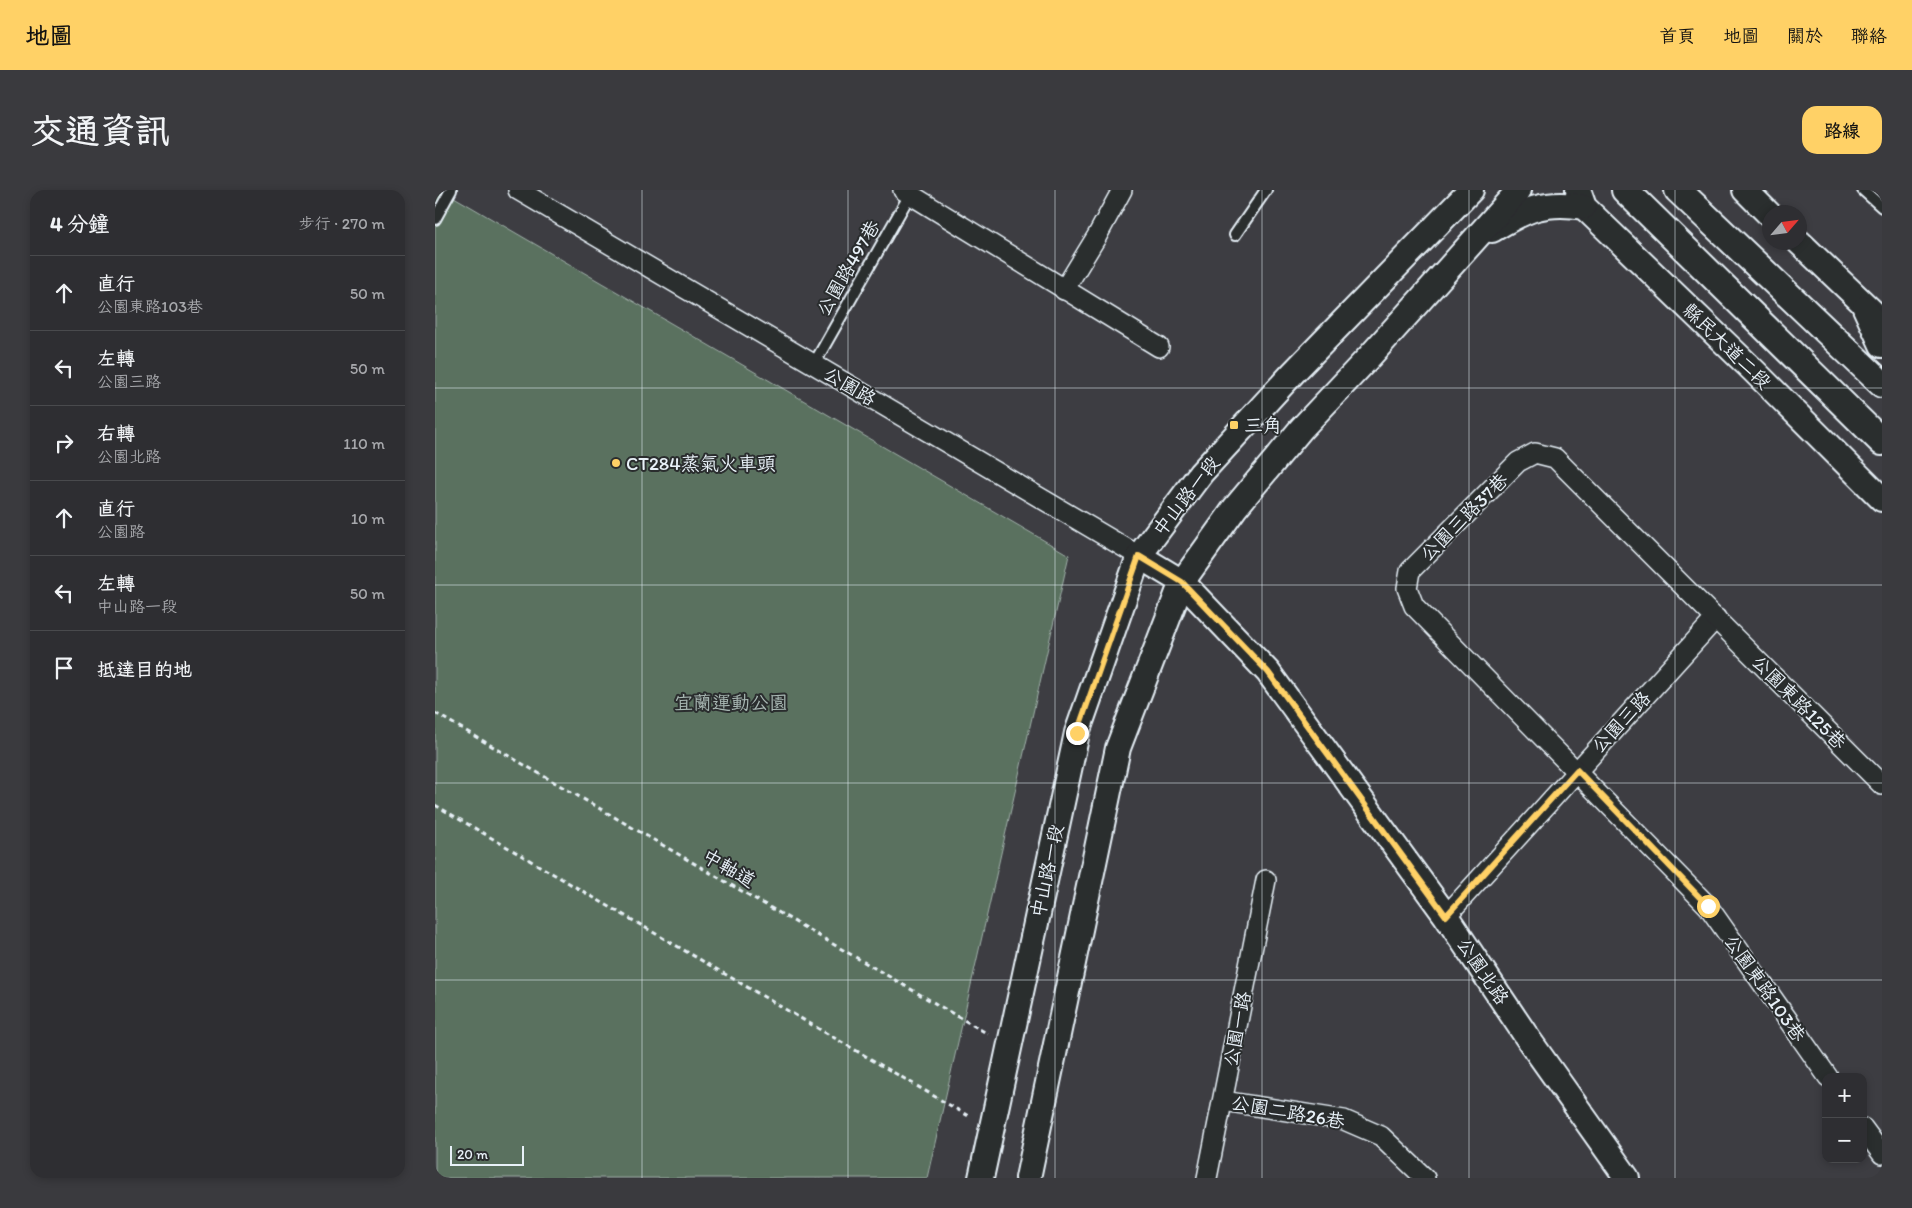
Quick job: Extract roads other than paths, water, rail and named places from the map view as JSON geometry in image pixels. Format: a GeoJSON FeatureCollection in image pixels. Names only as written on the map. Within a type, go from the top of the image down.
{"type":"FeatureCollection","features":[{"type":"Feature","properties":{"kind":"main road"},"geometry":{"type":"LineString","coordinates":[[1625,190],[1882,442]]}},
{"type":"Feature","properties":{"kind":"main road"},"geometry":{"type":"LineString","coordinates":[[1678,190],[1882,384]]}},
{"type":"Feature","properties":{"kind":"street","name":"公園路"},"geometry":{"type":"LineString","coordinates":[[518,190],[1182,582]]}},
{"type":"Feature","properties":{"kind":"street"},"geometry":{"type":"LineString","coordinates":[[1065,290],[1122,190]]}},
{"type":"Feature","properties":{"kind":"street","name":"中山路一段"},"geometry":{"type":"LineString","coordinates":[[981,1178],[1077,733],[1139,556],[1201,473],[1293,373],[1471,190]]}},
{"type":"Feature","properties":{"kind":"street"},"geometry":{"type":"LineString","coordinates":[[1028,1178],[1118,748],[1182,582],[1235,508],[1301,429],[1370,356],[1519,190]]}},
{"type":"Feature","properties":{"kind":"street"},"geometry":{"type":"LineString","coordinates":[[1745,190],[1762,207]]}},
{"type":"Feature","properties":{"kind":"street"},"geometry":{"type":"LineString","coordinates":[[909,192],[1065,290],[1159,346]]}},
{"type":"Feature","properties":{"kind":"street"},"geometry":{"type":"LineString","coordinates":[[1471,243],[1522,212],[1566,204],[1581,198]]}},
{"type":"Feature","properties":{"kind":"street","name":"縣民大道二段"},"geometry":{"type":"LineString","coordinates":[[1581,198],[1882,499]]}},
{"type":"Feature","properties":{"kind":"street"},"geometry":{"type":"LineString","coordinates":[[1807,250],[1882,320]]}},
{"type":"Feature","properties":{"kind":"street"},"geometry":{"type":"LineString","coordinates":[[1863,303],[1882,345]]}},
{"type":"Feature","properties":{"kind":"street","name":"公園三路37巷"},"geometry":{"type":"LineString","coordinates":[[1577,770],[1414,606],[1407,588],[1410,571],[1518,462],[1535,453],[1555,458],[1717,618]]}},
{"type":"Feature","properties":{"kind":"street","name":"公園北路"},"geometry":{"type":"LineString","coordinates":[[1182,582],[1268,672],[1446,916],[1529,1040],[1627,1178]]}},
{"type":"Feature","properties":{"kind":"street","name":"公園三路"},"geometry":{"type":"LineString","coordinates":[[1446,916],[1717,618]]}},
{"type":"Feature","properties":{"kind":"street","name":"公園東路125巷"},"geometry":{"type":"LineString","coordinates":[[1717,618],[1882,785]]}},
{"type":"Feature","properties":{"kind":"street","name":"公園東路103巷"},"geometry":{"type":"LineString","coordinates":[[1577,770],[1708,906],[1825,1073]]}},
{"type":"Feature","properties":{"kind":"street","name":"公園一路"},"geometry":{"type":"LineString","coordinates":[[1207,1178],[1266,880]]}},
{"type":"Feature","properties":{"kind":"street","name":"公園二路26巷"},"geometry":{"type":"LineString","coordinates":[[1223,1101],[1344,1120],[1381,1136],[1425,1178]]}},
{"type":"Feature","properties":{"kind":"street"},"geometry":{"type":"LineString","coordinates":[[1867,1133],[1882,1154]]}},
{"type":"Feature","properties":{"kind":"lane"},"geometry":{"type":"LineString","coordinates":[[435,219],[451,190]]}},
{"type":"Feature","properties":{"kind":"lane"},"geometry":{"type":"LineString","coordinates":[[1235,235],[1265,190]]}},
{"type":"Feature","properties":{"kind":"lane"},"geometry":{"type":"LineString","coordinates":[[1863,190],[1882,207]]}},
{"type":"Feature","properties":{"kind":"lane","name":"公園路497巷"},"geometry":{"type":"LineString","coordinates":[[814,364],[909,192]]}},
{"type":"Feature","properties":{"kind":"place","name":"三角"},"geometry":{"type":"Point","coordinates":[1234,425]}},
{"type":"Feature","properties":{"kind":"place","name":"CT284蒸氣火車頭"},"geometry":{"type":"Point","coordinates":[616,463]}},
{"type":"Feature","properties":{"kind":"park label","name":"宜蘭運動公園"},"geometry":{"type":"Point","coordinates":[731,702]}}]}
